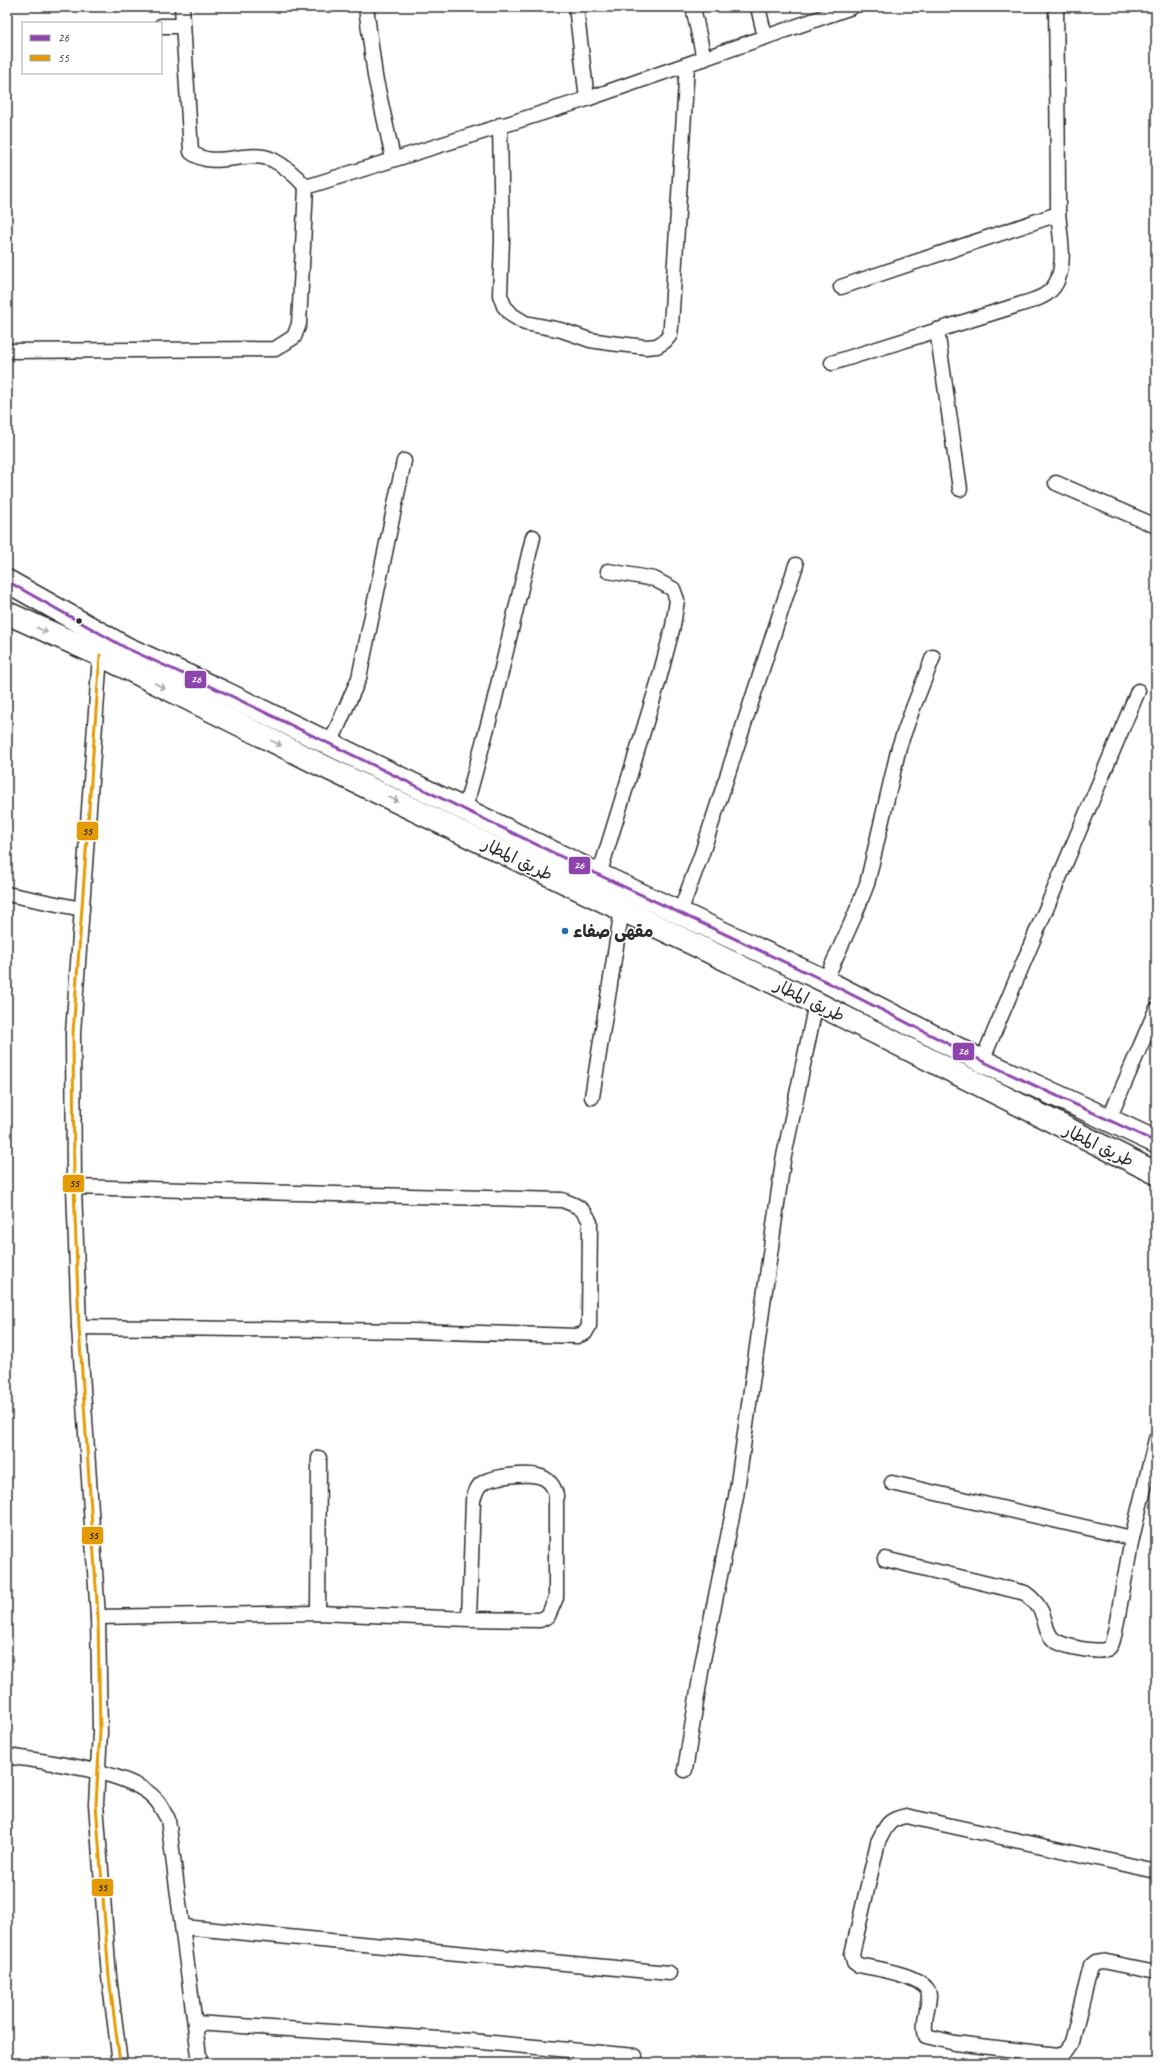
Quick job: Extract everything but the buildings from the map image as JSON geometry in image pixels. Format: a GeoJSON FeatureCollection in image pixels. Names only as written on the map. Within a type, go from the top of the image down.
{"type":"FeatureCollection","features":[{"type":"Feature","properties":{"kind":"main road","name":"طريق المطار"},"geometry":{"type":"LineString","coordinates":[[7,581],[126,648],[223,692],[599,875],[825,981],[982,1061],[1156,1142]]}},
{"type":"Feature","properties":{"kind":"main road","name":"طريق المطار"},"geometry":{"type":"LineString","coordinates":[[7,613],[100,655],[251,732],[816,1003],[1156,1173]]}},
{"type":"Feature","properties":{"kind":"street"},"geometry":{"type":"LineString","coordinates":[[182,7],[191,152],[197,157],[207,160],[263,157],[272,160],[286,169],[306,187]]}},
{"type":"Feature","properties":{"kind":"street"},"geometry":{"type":"LineString","coordinates":[[366,7],[375,76],[393,158]]}},
{"type":"Feature","properties":{"kind":"street"},"geometry":{"type":"LineString","coordinates":[[576,7],[587,99]]}},
{"type":"Feature","properties":{"kind":"street"},"geometry":{"type":"LineString","coordinates":[[693,7],[704,59]]}},
{"type":"Feature","properties":{"kind":"street"},"geometry":{"type":"LineString","coordinates":[[758,7],[765,37]]}},
{"type":"Feature","properties":{"kind":"street"},"geometry":{"type":"LineString","coordinates":[[306,187],[393,158],[587,99],[852,7]]}},
{"type":"Feature","properties":{"kind":"street"},"geometry":{"type":"LineString","coordinates":[[832,363],[1044,297],[1053,289],[1058,280],[1062,256],[1058,214],[1056,7]]}},
{"type":"Feature","properties":{"kind":"street"},"geometry":{"type":"LineString","coordinates":[[162,26],[183,26]]}},
{"type":"Feature","properties":{"kind":"street"},"geometry":{"type":"LineString","coordinates":[[500,125],[502,240],[500,295],[504,306],[512,315],[525,323],[561,330],[590,340],[646,347],[657,346],[665,341],[670,335],[672,326],[686,65]]}},
{"type":"Feature","properties":{"kind":"street"},"geometry":{"type":"LineString","coordinates":[[7,351],[275,349],[286,344],[294,337],[299,324],[306,187]]}},
{"type":"Feature","properties":{"kind":"street"},"geometry":{"type":"LineString","coordinates":[[841,287],[1058,214]]}},
{"type":"Feature","properties":{"kind":"street"},"geometry":{"type":"LineString","coordinates":[[937,330],[960,489]]}},
{"type":"Feature","properties":{"kind":"street"},"geometry":{"type":"LineString","coordinates":[[330,744],[358,678],[404,460]]}},
{"type":"Feature","properties":{"kind":"street"},"geometry":{"type":"LineString","coordinates":[[1056,483],[1156,526]]}},
{"type":"Feature","properties":{"kind":"street"},"geometry":{"type":"LineString","coordinates":[[465,809],[493,706],[533,537]]}},
{"type":"Feature","properties":{"kind":"street"},"geometry":{"type":"LineString","coordinates":[[680,912],[702,854],[796,565]]}},
{"type":"Feature","properties":{"kind":"street"},"geometry":{"type":"LineString","coordinates":[[599,875],[658,683],[673,626],[677,600],[673,589],[654,579],[608,571]]}},
{"type":"Feature","properties":{"kind":"street"},"geometry":{"type":"LineString","coordinates":[[100,655],[73,1033],[74,1187],[79,1327],[98,1617],[100,1732],[96,1804],[109,1977],[120,2063]]}},
{"type":"Feature","properties":{"kind":"street"},"geometry":{"type":"LineString","coordinates":[[825,981],[854,918],[867,884],[899,747],[934,657]]}},
{"type":"Feature","properties":{"kind":"street"},"geometry":{"type":"LineString","coordinates":[[982,1061],[1138,691]]}},
{"type":"Feature","properties":{"kind":"street"},"geometry":{"type":"LineString","coordinates":[[7,894],[82,909]]}},
{"type":"Feature","properties":{"kind":"street"},"geometry":{"type":"LineString","coordinates":[[592,1097],[622,909]]}},
{"type":"Feature","properties":{"kind":"street"},"geometry":{"type":"LineString","coordinates":[[685,1770],[703,1660],[736,1497],[783,1161],[816,1003]]}},
{"type":"Feature","properties":{"kind":"street"},"geometry":{"type":"LineString","coordinates":[[1109,1119],[1156,1010]]}},
{"type":"Feature","properties":{"kind":"street"},"geometry":{"type":"LineString","coordinates":[[74,1187],[562,1200],[578,1205],[586,1212],[590,1222],[589,1326],[585,1333],[577,1336],[412,1331],[79,1327]]}},
{"type":"Feature","properties":{"kind":"street"},"geometry":{"type":"LineString","coordinates":[[885,1559],[1025,1592],[1035,1600],[1042,1612],[1049,1635],[1054,1641],[1097,1651],[1107,1649],[1112,1644],[1132,1538],[1156,1439]]}},
{"type":"Feature","properties":{"kind":"street"},"geometry":{"type":"LineString","coordinates":[[318,1613],[320,1458]]}},
{"type":"Feature","properties":{"kind":"street"},"geometry":{"type":"LineString","coordinates":[[98,1617],[318,1613],[469,1619],[533,1621],[548,1616],[553,1609],[556,1598],[556,1495],[554,1486],[547,1480],[538,1476],[495,1478],[485,1481],[479,1485],[473,1500],[469,1619]]}},
{"type":"Feature","properties":{"kind":"street"},"geometry":{"type":"LineString","coordinates":[[892,1483],[1132,1538]]}},
{"type":"Feature","properties":{"kind":"street"},"geometry":{"type":"LineString","coordinates":[[7,1756],[97,1772],[135,1784],[156,1800],[168,1819],[200,2063]]}},
{"type":"Feature","properties":{"kind":"street"},"geometry":{"type":"LineString","coordinates":[[1156,1871],[906,1816],[893,1818],[886,1826],[878,1842],[852,1954],[854,1962],[858,1965],[909,1977],[927,1986],[929,1995],[924,2029],[926,2036],[955,2043],[1057,2055],[1064,2052],[1072,2042],[1091,1966],[1096,1962],[1102,1961],[1156,1972]]}},
{"type":"Feature","properties":{"kind":"street"},"geometry":{"type":"LineString","coordinates":[[183,1927],[669,1973]]}},
{"type":"Feature","properties":{"kind":"street"},"geometry":{"type":"LineString","coordinates":[[195,2023],[471,2041],[634,2056]]}},
{"type":"Feature","properties":{"kind":"transit line","name":"26"},"geometry":{"type":"LineString","coordinates":[[7,581],[126,648],[223,692],[599,875],[825,981],[982,1061],[1156,1142]]}},
{"type":"Feature","properties":{"kind":"transit line","name":"55"},"geometry":{"type":"LineString","coordinates":[[100,655],[73,1033],[74,1187],[79,1327],[98,1617],[100,1732],[96,1804],[109,1977],[120,2063]]}},
{"type":"Feature","properties":{"kind":"place","name":"مقهى صفاء"},"geometry":{"type":"Point","coordinates":[565,931]}}]}
